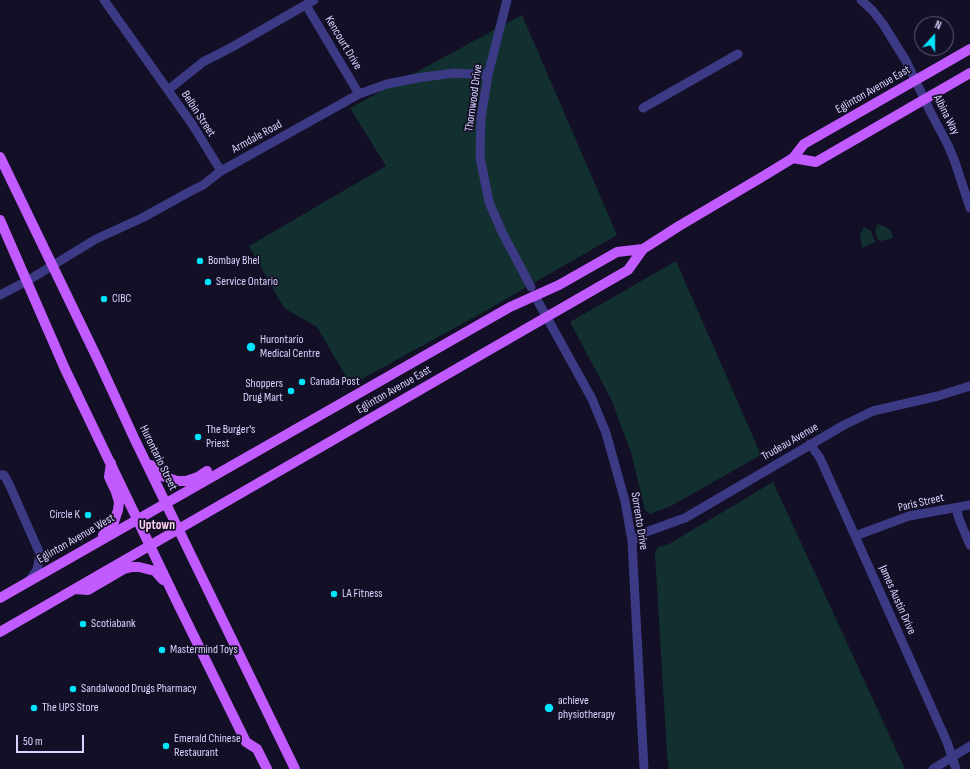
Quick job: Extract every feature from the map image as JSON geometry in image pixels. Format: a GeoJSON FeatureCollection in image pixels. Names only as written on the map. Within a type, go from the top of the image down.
{"type":"FeatureCollection","features":[{"type":"Feature","properties":{"kind":"main road","name":"Eglinton Avenue East"},"geometry":{"type":"LineString","coordinates":[[166,503],[510,307],[533,291],[559,285],[617,252],[643,248],[793,158],[804,144],[970,49]]}},
{"type":"Feature","properties":{"kind":"main road"},"geometry":{"type":"LineString","coordinates":[[793,158],[816,162],[970,73]]}},
{"type":"Feature","properties":{"kind":"main road","name":"Hurontario Street"},"geometry":{"type":"LineString","coordinates":[[0,157],[178,530],[295,769]]}},
{"type":"Feature","properties":{"kind":"main road"},"geometry":{"type":"LineString","coordinates":[[0,220],[65,369],[177,602],[246,742],[257,749],[267,769]]}},
{"type":"Feature","properties":{"kind":"main road","name":"Eglinton Avenue East"},"geometry":{"type":"LineString","coordinates":[[150,546],[628,270],[643,248]]}},
{"type":"Feature","properties":{"kind":"main road"},"geometry":{"type":"LineString","coordinates":[[135,440],[154,470],[162,476],[177,481],[186,481],[198,477],[225,461],[240,460]]}},
{"type":"Feature","properties":{"kind":"main road"},"geometry":{"type":"LineString","coordinates":[[93,545],[113,525],[118,510],[119,502],[109,477],[111,463]]}},
{"type":"Feature","properties":{"kind":"main road","name":"Eglinton Avenue West"},"geometry":{"type":"LineString","coordinates":[[0,598],[166,503]]}},
{"type":"Feature","properties":{"kind":"main road"},"geometry":{"type":"LineString","coordinates":[[0,632],[150,546]]}},
{"type":"Feature","properties":{"kind":"main road"},"geometry":{"type":"LineString","coordinates":[[75,588],[88,590],[124,569],[139,567],[154,571],[164,582],[177,602]]}},
{"type":"Feature","properties":{"kind":"street","name":"Belbin Street"},"geometry":{"type":"LineString","coordinates":[[104,0],[192,124],[220,171]]}},
{"type":"Feature","properties":{"kind":"street","name":"Thornwood Drive"},"geometry":{"type":"LineString","coordinates":[[507,0],[488,74],[481,118],[480,157],[489,202],[502,232],[533,291]]}},
{"type":"Feature","properties":{"kind":"street","name":"Albina Way"},"geometry":{"type":"LineString","coordinates":[[861,0],[878,17],[889,32],[906,62],[955,162],[970,208]]}},
{"type":"Feature","properties":{"kind":"street"},"geometry":{"type":"LineString","coordinates":[[168,90],[203,62],[310,2]]}},
{"type":"Feature","properties":{"kind":"street","name":"Kencourt Drive"},"geometry":{"type":"LineString","coordinates":[[310,2],[359,94]]}},
{"type":"Feature","properties":{"kind":"street"},"geometry":{"type":"LineString","coordinates":[[643,108],[738,54]]}},
{"type":"Feature","properties":{"kind":"street","name":"Armdale Road"},"geometry":{"type":"LineString","coordinates":[[0,295],[27,281],[96,240],[142,218],[203,185],[220,171],[359,94],[387,84],[417,78],[454,73],[488,74]]}},
{"type":"Feature","properties":{"kind":"street","name":"Sorrento Drive"},"geometry":{"type":"LineString","coordinates":[[533,291],[585,386],[604,427],[621,484],[632,541],[644,769]]}},
{"type":"Feature","properties":{"kind":"street","name":"Trudeau Avenue"},"geometry":{"type":"LineString","coordinates":[[632,541],[646,532],[685,518],[810,444],[873,411],[938,396],[970,386]]}},
{"type":"Feature","properties":{"kind":"street","name":"James Austin Drive"},"geometry":{"type":"LineString","coordinates":[[810,444],[820,458],[952,756],[956,769]]}},
{"type":"Feature","properties":{"kind":"street"},"geometry":{"type":"LineString","coordinates":[[0,475],[4,475],[9,484],[40,554],[38,570],[28,582]]}},
{"type":"Feature","properties":{"kind":"street","name":"Paris Street"},"geometry":{"type":"LineString","coordinates":[[855,536],[909,516],[970,505]]}},
{"type":"Feature","properties":{"kind":"street"},"geometry":{"type":"LineString","coordinates":[[956,508],[970,545]]}},
{"type":"Feature","properties":{"kind":"street"},"geometry":{"type":"LineString","coordinates":[[933,769],[970,746]]}},
{"type":"Feature","properties":{"kind":"green space"},"geometry":{"type":"Polygon","coordinates":[[[522,15],[617,235],[487,310],[351,385],[317,327],[284,308],[249,246],[386,166],[350,108],[522,15]]]}},
{"type":"Feature","properties":{"kind":"green space"},"geometry":{"type":"Polygon","coordinates":[[[878,224],[891,231],[893,238],[881,241],[878,240],[875,230],[878,224]]]}},
{"type":"Feature","properties":{"kind":"green space"},"geometry":{"type":"Polygon","coordinates":[[[864,227],[871,231],[875,242],[862,248],[860,235],[864,227]]]}},
{"type":"Feature","properties":{"kind":"green space"},"geometry":{"type":"Polygon","coordinates":[[[676,261],[761,455],[671,506],[650,514],[645,510],[631,452],[611,399],[570,322],[676,261]]]}},
{"type":"Feature","properties":{"kind":"green space"},"geometry":{"type":"Polygon","coordinates":[[[773,482],[905,769],[669,769],[655,553],[658,547],[669,544],[773,482]]]}},
{"type":"Feature","properties":{"kind":"place","name":"Bombay Bhel"},"geometry":{"type":"Point","coordinates":[200,261]}},
{"type":"Feature","properties":{"kind":"place","name":"Service Ontario"},"geometry":{"type":"Point","coordinates":[208,282]}},
{"type":"Feature","properties":{"kind":"place","name":"CIBC"},"geometry":{"type":"Point","coordinates":[104,299]}},
{"type":"Feature","properties":{"kind":"place","name":"Hurontario Medical Centre"},"geometry":{"type":"Point","coordinates":[251,347]}},
{"type":"Feature","properties":{"kind":"place","name":"Canada Post"},"geometry":{"type":"Point","coordinates":[302,382]}},
{"type":"Feature","properties":{"kind":"place","name":"Shoppers Drug Mart"},"geometry":{"type":"Point","coordinates":[291,391]}},
{"type":"Feature","properties":{"kind":"place","name":"The Burger's Priest"},"geometry":{"type":"Point","coordinates":[198,437]}},
{"type":"Feature","properties":{"kind":"place","name":"Circle K"},"geometry":{"type":"Point","coordinates":[88,515]}},
{"type":"Feature","properties":{"kind":"place","name":"LA Fitness"},"geometry":{"type":"Point","coordinates":[334,594]}},
{"type":"Feature","properties":{"kind":"place","name":"Scotiabank"},"geometry":{"type":"Point","coordinates":[83,624]}},
{"type":"Feature","properties":{"kind":"place","name":"Mastermind Toys"},"geometry":{"type":"Point","coordinates":[162,650]}},
{"type":"Feature","properties":{"kind":"place","name":"Sandalwood Drugs Pharmacy"},"geometry":{"type":"Point","coordinates":[73,689]}},
{"type":"Feature","properties":{"kind":"place","name":"The UPS Store"},"geometry":{"type":"Point","coordinates":[34,708]}},
{"type":"Feature","properties":{"kind":"place","name":"achieve physiotherapy"},"geometry":{"type":"Point","coordinates":[549,708]}},
{"type":"Feature","properties":{"kind":"place","name":"Emerald Chinese Restaurant"},"geometry":{"type":"Point","coordinates":[166,746]}},
{"type":"Feature","properties":{"kind":"district","name":"Uptown"},"geometry":{"type":"Point","coordinates":[157,526]}}]}
